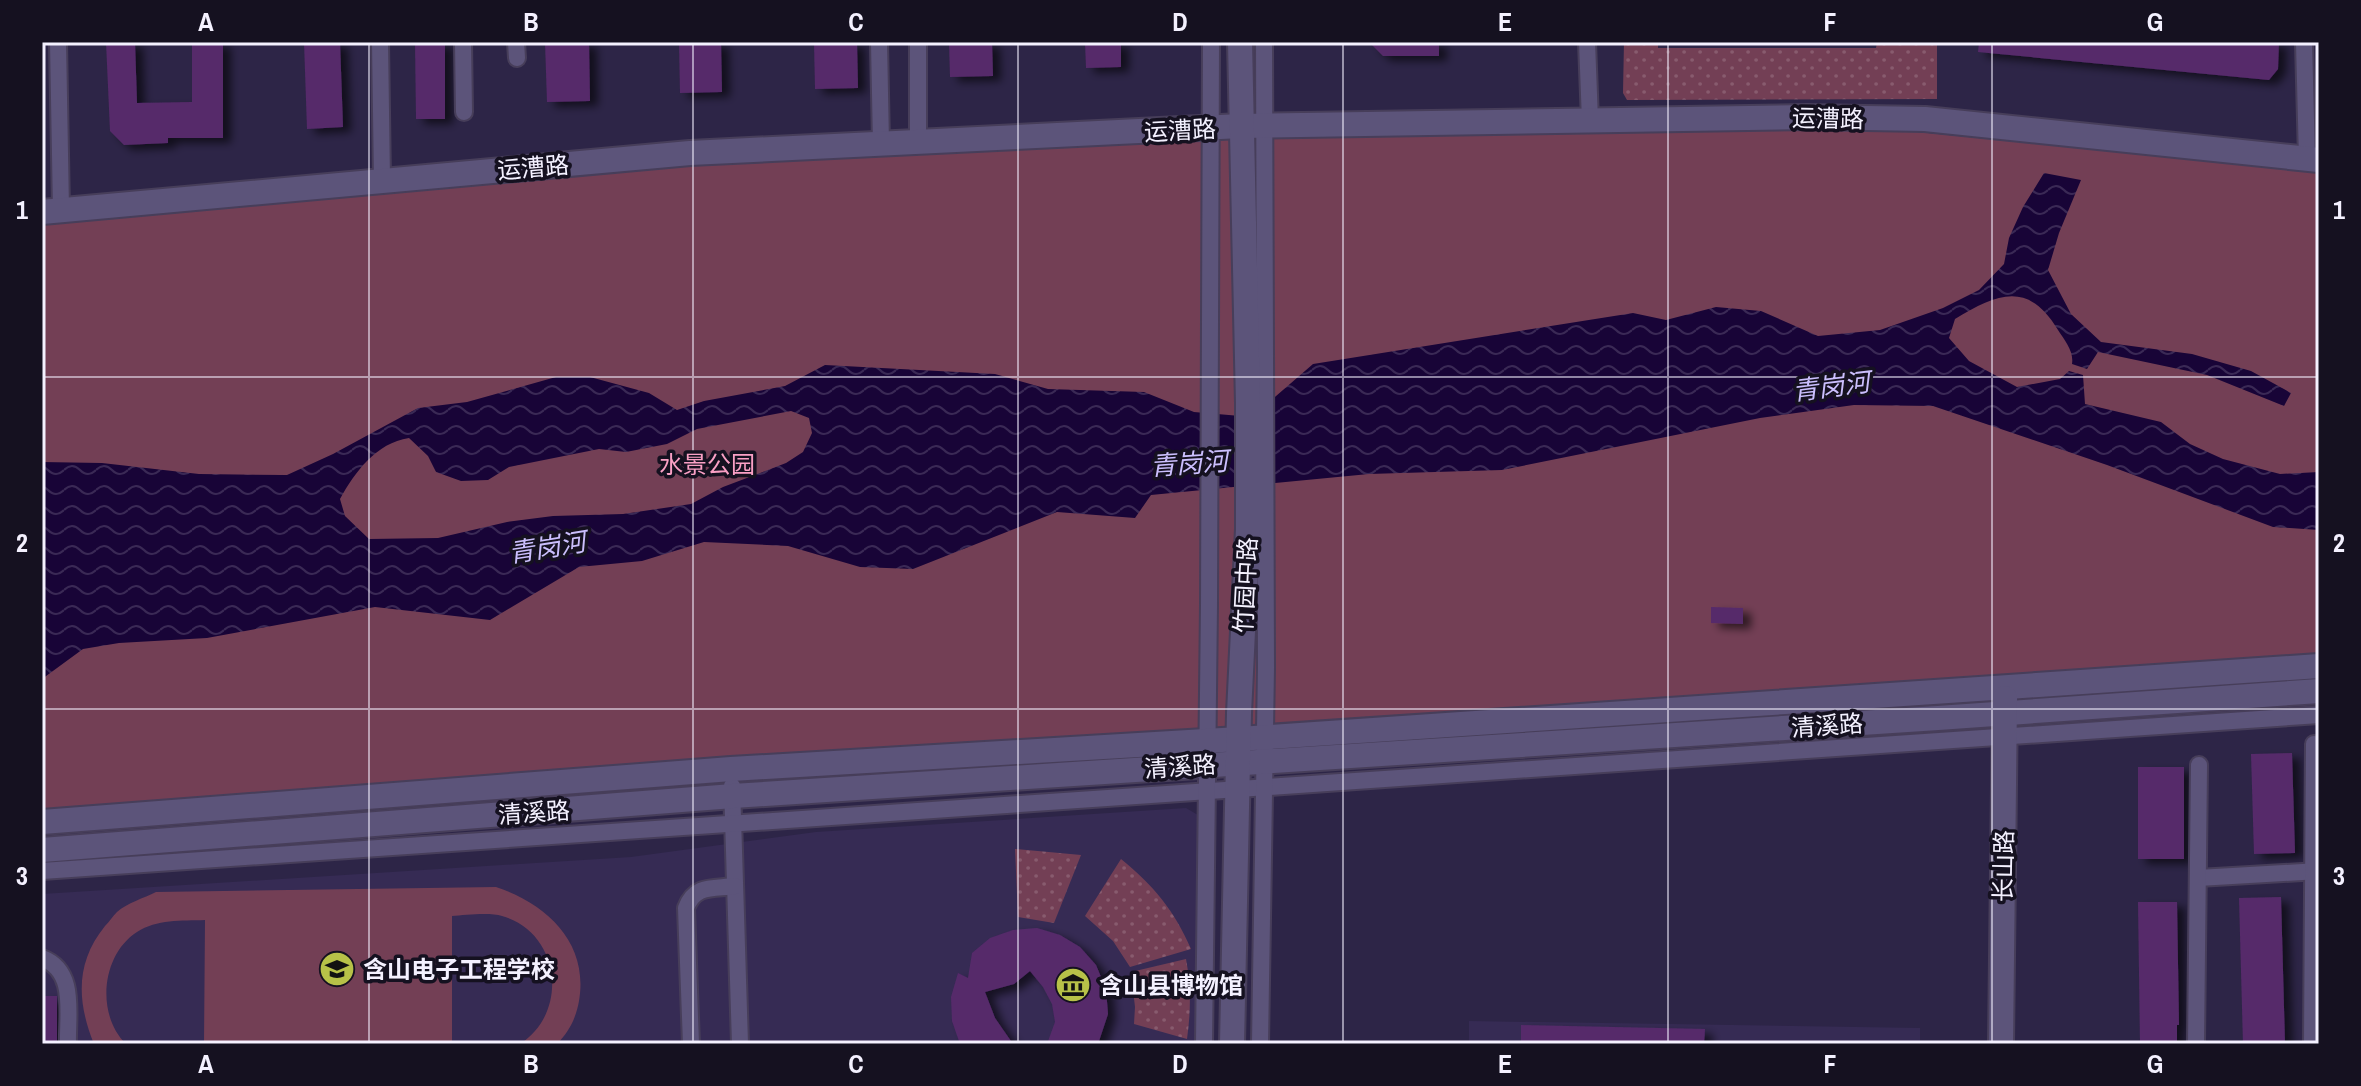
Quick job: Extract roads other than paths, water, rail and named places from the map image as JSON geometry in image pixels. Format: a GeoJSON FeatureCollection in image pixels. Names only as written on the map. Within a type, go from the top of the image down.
{"type":"FeatureCollection","features":[{"type":"Feature","properties":{"kind":"main road","name":"竹园中路"},"geometry":{"type":"LineString","coordinates":[[1232,1044],[1238,751],[1248,529],[1253,126],[1240,42]]}},
{"type":"Feature","properties":{"kind":"main road","name":"运漕路"},"geometry":{"type":"LineString","coordinates":[[51,211],[690,153],[1253,126],[1807,117],[1925,119],[2313,159]]}},
{"type":"Feature","properties":{"kind":"main road","name":"清溪路"},"geometry":{"type":"LineString","coordinates":[[42,850],[733,796],[1691,709],[2319,666]]}},
{"type":"Feature","properties":{"kind":"main road","name":"长山路"},"geometry":{"type":"LineString","coordinates":[[2001,1044],[2005,688]]}},
{"type":"Feature","properties":{"kind":"main road","name":"清溪路"},"geometry":{"type":"LineString","coordinates":[[1264,749],[1692,734],[2319,691]]}},
{"type":"Feature","properties":{"kind":"main road"},"geometry":{"type":"LineString","coordinates":[[1691,709],[1692,734]]}},
{"type":"Feature","properties":{"kind":"main road","name":"清溪路"},"geometry":{"type":"LineString","coordinates":[[42,822],[731,769],[1207,753]]}},
{"type":"Feature","properties":{"kind":"main road"},"geometry":{"type":"LineString","coordinates":[[306,801],[308,829]]}},
{"type":"Feature","properties":{"kind":"street"},"geometry":{"type":"LineString","coordinates":[[51,211],[58,42]]}},
{"type":"Feature","properties":{"kind":"street"},"geometry":{"type":"LineString","coordinates":[[380,42],[382,181]]}},
{"type":"Feature","properties":{"kind":"street"},"geometry":{"type":"LineString","coordinates":[[463,42],[464,112]]}},
{"type":"Feature","properties":{"kind":"street"},"geometry":{"type":"LineString","coordinates":[[879,42],[881,144]]}},
{"type":"Feature","properties":{"kind":"street"},"geometry":{"type":"LineString","coordinates":[[918,42],[918,143]]}},
{"type":"Feature","properties":{"kind":"street"},"geometry":{"type":"LineString","coordinates":[[1204,1044],[1211,42]]}},
{"type":"Feature","properties":{"kind":"street"},"geometry":{"type":"LineString","coordinates":[[1260,1044],[1264,749],[1253,126],[1264,42]]}},
{"type":"Feature","properties":{"kind":"street"},"geometry":{"type":"LineString","coordinates":[[1587,42],[1590,121]]}},
{"type":"Feature","properties":{"kind":"street"},"geometry":{"type":"LineString","coordinates":[[2304,42],[2313,159]]}},
{"type":"Feature","properties":{"kind":"street"},"geometry":{"type":"LineString","coordinates":[[42,871],[2319,715]]}},
{"type":"Feature","properties":{"kind":"street"},"geometry":{"type":"LineString","coordinates":[[2312,1044],[2316,871],[2314,744]]}},
{"type":"Feature","properties":{"kind":"street"},"geometry":{"type":"LineString","coordinates":[[2196,1044],[2199,765]]}},
{"type":"Feature","properties":{"kind":"street"},"geometry":{"type":"LineString","coordinates":[[731,769],[740,1044]]}},
{"type":"Feature","properties":{"kind":"street"},"geometry":{"type":"LineString","coordinates":[[2198,878],[2316,871]]}},
{"type":"Feature","properties":{"kind":"street"},"geometry":{"type":"LineString","coordinates":[[691,1044],[686,908],[697,891],[735,886]]}},
{"type":"Feature","properties":{"kind":"street"},"geometry":{"type":"LineString","coordinates":[[42,958],[58,967],[64,975],[68,1044]]}},
{"type":"Feature","properties":{"kind":"water","name":"青岗河"},"geometry":{"type":"Polygon","coordinates":[[[2044,173],[2081,180],[2059,233],[2048,270],[2071,314],[2101,342],[2192,354],[2251,371],[2291,393],[2284,406],[2207,375],[2098,352],[2087,369],[2072,364],[2068,346],[2047,314],[2023,298],[2011,296],[1985,303],[1955,319],[1949,338],[1969,361],[2017,387],[2060,379],[2069,371],[2083,375],[2085,404],[2161,422],[2190,444],[2223,459],[2280,474],[2319,472],[2319,530],[2273,527],[2107,465],[1933,406],[1854,405],[1760,418],[1502,470],[1369,474],[1151,495],[1135,518],[1057,512],[913,569],[860,567],[788,546],[704,542],[642,561],[579,567],[490,620],[375,607],[207,638],[119,643],[83,649],[42,679],[42,462],[102,463],[199,474],[287,475],[418,408],[467,402],[556,377],[590,377],[649,393],[677,410],[704,401],[785,386],[825,365],[995,374],[1048,389],[1144,392],[1194,412],[1252,417],[1313,364],[1633,313],[1666,320],[1716,307],[1761,311],[1818,336],[1880,330],[1943,308],[1979,290],[2004,264],[2009,238],[2044,173]],[[791,411],[697,429],[667,444],[626,452],[599,449],[509,467],[488,480],[461,481],[436,472],[428,456],[409,438],[377,452],[352,479],[340,499],[345,516],[369,539],[438,538],[507,522],[553,516],[623,514],[691,504],[723,487],[786,463],[803,452],[812,433],[809,418],[791,411]]]}},
{"type":"Feature","properties":{"kind":"place","name":"含山电子工程学校"},"geometry":{"type":"Point","coordinates":[337,969]}},
{"type":"Feature","properties":{"kind":"place","name":"含山县博物馆"},"geometry":{"type":"Point","coordinates":[1073,985]}},
{"type":"Feature","properties":{"kind":"park label","name":"水景公园"},"geometry":{"type":"Point","coordinates":[707,464]}}]}
